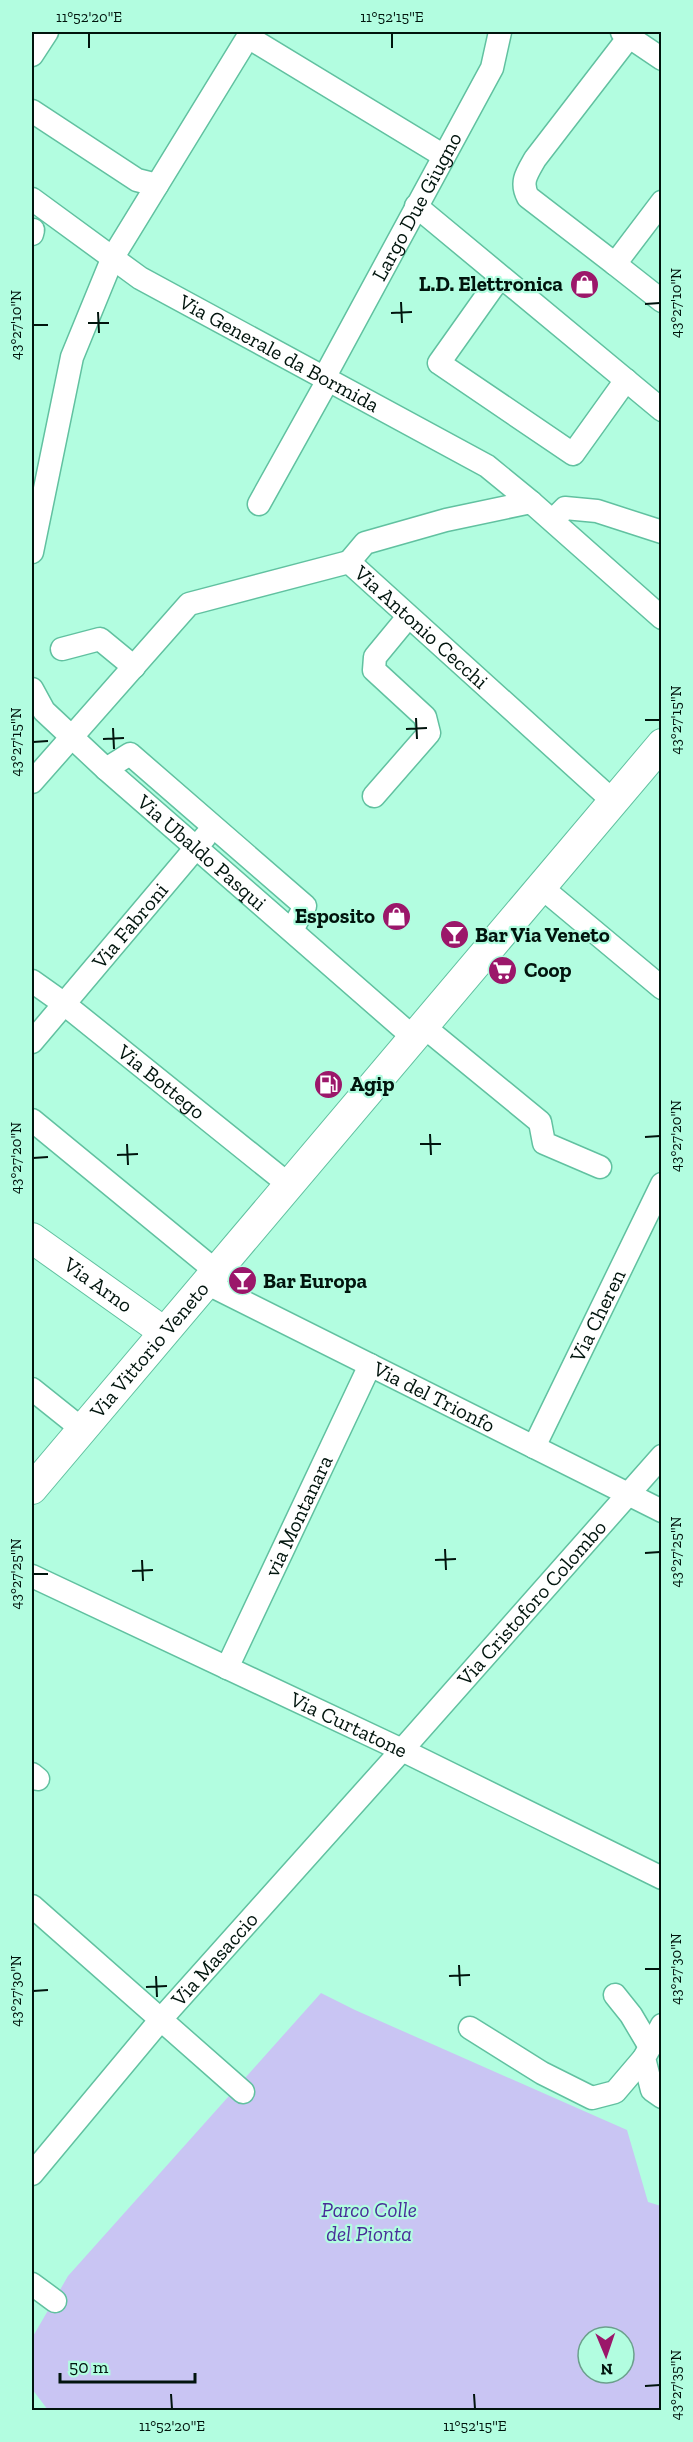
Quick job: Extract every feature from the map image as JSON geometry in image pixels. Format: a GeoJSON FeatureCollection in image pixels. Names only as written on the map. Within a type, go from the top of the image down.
{"type":"FeatureCollection","features":[{"type":"Feature","properties":{"kind":"main road","name":"Via Vittorio Veneto"},"geometry":{"type":"LineString","coordinates":[[32,1489],[662,744]]}},
{"type":"Feature","properties":{"kind":"main road","name":"Via Arno"},"geometry":{"type":"LineString","coordinates":[[32,1238],[164,1332]]}},
{"type":"Feature","properties":{"kind":"street"},"geometry":{"type":"LineString","coordinates":[[32,55],[47,32]]}},
{"type":"Feature","properties":{"kind":"street","name":"Largo Due Giugno"},"geometry":{"type":"LineString","coordinates":[[260,504],[416,206],[492,68],[500,32]]}},
{"type":"Feature","properties":{"kind":"street"},"geometry":{"type":"LineString","coordinates":[[32,552],[72,357],[113,257],[250,34],[444,156]]}},
{"type":"Feature","properties":{"kind":"street"},"geometry":{"type":"LineString","coordinates":[[662,59],[626,34],[535,159],[525,177],[523,189],[528,197],[662,301]]}},
{"type":"Feature","properties":{"kind":"street"},"geometry":{"type":"LineString","coordinates":[[32,111],[137,180],[157,184]]}},
{"type":"Feature","properties":{"kind":"street","name":"Via Generale da Bormida"},"geometry":{"type":"LineString","coordinates":[[32,198],[140,278],[487,466],[553,520],[662,618]]}},
{"type":"Feature","properties":{"kind":"street"},"geometry":{"type":"LineString","coordinates":[[615,264],[662,202]]}},
{"type":"Feature","properties":{"kind":"street"},"geometry":{"type":"LineString","coordinates":[[416,206],[662,410]]}},
{"type":"Feature","properties":{"kind":"street"},"geometry":{"type":"LineString","coordinates":[[500,277],[439,363],[573,454],[626,380]]}},
{"type":"Feature","properties":{"kind":"street"},"geometry":{"type":"LineString","coordinates":[[349,562],[365,543],[446,520],[531,502]]}},
{"type":"Feature","properties":{"kind":"street"},"geometry":{"type":"LineString","coordinates":[[553,520],[565,508],[597,511],[662,532]]}},
{"type":"Feature","properties":{"kind":"street","name":"Via Antonio Cecchi"},"geometry":{"type":"LineString","coordinates":[[32,779],[72,738],[189,604],[349,562],[613,801]]}},
{"type":"Feature","properties":{"kind":"street"},"geometry":{"type":"LineString","coordinates":[[375,796],[429,733],[425,717],[374,670],[375,657],[408,617]]}},
{"type":"Feature","properties":{"kind":"street"},"geometry":{"type":"LineString","coordinates":[[62,649],[100,639],[134,667]]}},
{"type":"Feature","properties":{"kind":"street","name":"Via Ubaldo Pasqui"},"geometry":{"type":"LineString","coordinates":[[32,689],[44,711],[72,738],[292,930],[418,1032],[540,1122],[544,1143],[600,1167]]}},
{"type":"Feature","properties":{"kind":"street"},"geometry":{"type":"LineString","coordinates":[[106,769],[130,754],[215,826],[305,906],[292,930]]}},
{"type":"Feature","properties":{"kind":"street","name":"Via Fabroni"},"geometry":{"type":"LineString","coordinates":[[32,1042],[215,826]]}},
{"type":"Feature","properties":{"kind":"street"},"geometry":{"type":"LineString","coordinates":[[541,887],[662,988]]}},
{"type":"Feature","properties":{"kind":"street","name":"Via Bottego"},"geometry":{"type":"LineString","coordinates":[[32,981],[63,1003],[288,1184]]}},
{"type":"Feature","properties":{"kind":"street","name":"Via del Trionfo"},"geometry":{"type":"LineString","coordinates":[[32,1120],[211,1277],[370,1365],[662,1511]]}},
{"type":"Feature","properties":{"kind":"street","name":"Via Cheren"},"geometry":{"type":"LineString","coordinates":[[534,1447],[656,1214],[662,1184]]}},
{"type":"Feature","properties":{"kind":"street","name":"via Montanara"},"geometry":{"type":"LineString","coordinates":[[227,1668],[370,1365]]}},
{"type":"Feature","properties":{"kind":"street"},"geometry":{"type":"LineString","coordinates":[[32,1389],[82,1429]]}},
{"type":"Feature","properties":{"kind":"street","name":"Via Cristoforo Colombo"},"geometry":{"type":"LineString","coordinates":[[402,1750],[662,1456]]}},
{"type":"Feature","properties":{"kind":"street","name":"Via Curtatone"},"geometry":{"type":"LineString","coordinates":[[32,1576],[402,1750],[662,1878]]}},
{"type":"Feature","properties":{"kind":"street","name":"Via Masaccio"},"geometry":{"type":"LineString","coordinates":[[32,2174],[162,2018],[402,1750]]}},
{"type":"Feature","properties":{"kind":"street"},"geometry":{"type":"LineString","coordinates":[[32,1906],[162,2018],[243,2092]]}},
{"type":"Feature","properties":{"kind":"street"},"geometry":{"type":"LineString","coordinates":[[615,1995],[631,2015],[647,2052],[652,2090],[662,2097]]}},
{"type":"Feature","properties":{"kind":"street"},"geometry":{"type":"LineString","coordinates":[[470,2028],[542,2073],[592,2098],[615,2092],[647,2052],[662,2025]]}},
{"type":"Feature","properties":{"kind":"street"},"geometry":{"type":"LineString","coordinates":[[32,2284],[55,2301]]}},
{"type":"Feature","properties":{"kind":"green space","name":"Parco Colle del Pionta"},"geometry":{"type":"Polygon","coordinates":[[[321,1993],[627,2130],[648,2202],[661,2206],[661,2410],[48,2410],[32,2389],[32,2338],[68,2276],[321,1993]]]}},
{"type":"Feature","properties":{"kind":"place","name":"L.D. Elettronica"},"geometry":{"type":"Point","coordinates":[584,284]}},
{"type":"Feature","properties":{"kind":"place","name":"Esposito"},"geometry":{"type":"Point","coordinates":[396,916]}},
{"type":"Feature","properties":{"kind":"place","name":"Bar Via Veneto"},"geometry":{"type":"Point","coordinates":[454,935]}},
{"type":"Feature","properties":{"kind":"place","name":"Coop"},"geometry":{"type":"Point","coordinates":[503,970]}},
{"type":"Feature","properties":{"kind":"place","name":"Agip"},"geometry":{"type":"Point","coordinates":[329,1084]}},
{"type":"Feature","properties":{"kind":"place","name":"Bar Europa"},"geometry":{"type":"Point","coordinates":[242,1281]}}]}
